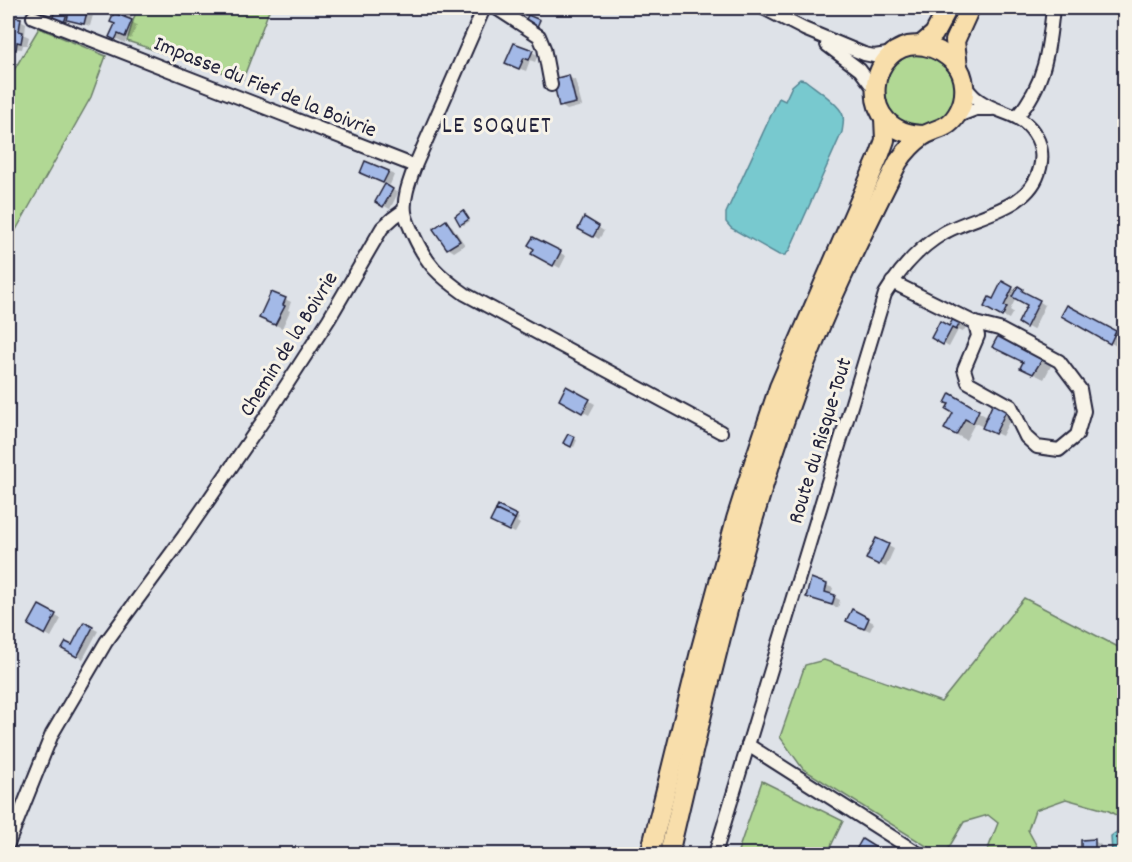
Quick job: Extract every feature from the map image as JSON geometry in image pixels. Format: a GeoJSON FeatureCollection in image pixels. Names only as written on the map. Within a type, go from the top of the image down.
{"type":"FeatureCollection","features":[{"type":"Feature","properties":{"kind":"highway"},"geometry":{"type":"LineString","coordinates":[[921,45],[934,34],[948,8]]}},
{"type":"Feature","properties":{"kind":"highway"},"geometry":{"type":"LineString","coordinates":[[669,855],[734,591],[760,498],[794,393],[836,290],[898,162],[904,153],[925,135],[945,127],[956,117],[964,98],[964,85],[958,67],[955,41],[970,8]]}},
{"type":"Feature","properties":{"kind":"highway"},"geometry":{"type":"LineString","coordinates":[[925,135],[902,132],[884,118],[879,109],[875,90],[880,69],[894,53],[921,45],[935,48],[948,56],[958,67]]}},
{"type":"Feature","properties":{"kind":"highway"},"geometry":{"type":"LineString","coordinates":[[650,855],[700,652],[736,519],[783,377],[880,154],[885,140],[884,118]]}},
{"type":"Feature","properties":{"kind":"street"},"geometry":{"type":"LineString","coordinates":[[484,8],[415,166],[407,193],[404,210],[424,258],[441,277],[465,294],[721,432]]}},
{"type":"Feature","properties":{"kind":"street"},"geometry":{"type":"LineString","coordinates":[[496,8],[539,36],[544,48],[551,86]]}},
{"type":"Feature","properties":{"kind":"street"},"geometry":{"type":"LineString","coordinates":[[764,8],[804,29],[864,54],[874,56],[894,53]]}},
{"type":"Feature","properties":{"kind":"street"},"geometry":{"type":"LineString","coordinates":[[964,85],[981,102],[1017,116],[1035,92],[1042,74],[1050,39],[1053,8]]}},
{"type":"Feature","properties":{"kind":"street","name":"Impasse du Fief de la Boivrie"},"geometry":{"type":"LineString","coordinates":[[33,17],[415,166]]}},
{"type":"Feature","properties":{"kind":"street"},"geometry":{"type":"LineString","coordinates":[[804,29],[860,70],[875,90]]}},
{"type":"Feature","properties":{"kind":"street"},"geometry":{"type":"LineString","coordinates":[[956,117],[976,109],[996,109]]}},
{"type":"Feature","properties":{"kind":"street","name":"Route du Risque-Tout"},"geometry":{"type":"LineString","coordinates":[[715,855],[880,308],[892,282],[912,259],[940,235],[1014,203],[1028,192],[1038,178],[1041,147],[1029,126],[1017,116]]}},
{"type":"Feature","properties":{"kind":"street","name":"Chemin de la Boivrie"},"geometry":{"type":"LineString","coordinates":[[8,844],[52,734],[106,642],[184,536],[271,409],[329,319],[382,228],[404,210]]}},
{"type":"Feature","properties":{"kind":"street"},"geometry":{"type":"LineString","coordinates":[[892,282],[975,323],[999,329],[1059,361],[1080,389],[1084,411],[1077,435],[1059,450],[1037,447],[1026,437],[1011,406],[968,382],[964,369],[978,336],[975,323]]}},
{"type":"Feature","properties":{"kind":"street"},"geometry":{"type":"LineString","coordinates":[[748,745],[920,855]]}},
{"type":"Feature","properties":{"kind":"green space"},"geometry":{"type":"Polygon","coordinates":[[[137,8],[270,8],[243,79],[127,41],[137,8]]]}},
{"type":"Feature","properties":{"kind":"green space"},"geometry":{"type":"Polygon","coordinates":[[[39,28],[106,56],[91,97],[8,244],[8,80],[39,28]]]}},
{"type":"Feature","properties":{"kind":"green space"},"geometry":{"type":"Polygon","coordinates":[[[920,53],[936,58],[945,64],[956,86],[954,102],[946,117],[925,128],[897,121],[886,105],[883,91],[886,75],[891,68],[903,58],[920,53]]]}},
{"type":"Feature","properties":{"kind":"green space"},"geometry":{"type":"Polygon","coordinates":[[[1024,598],[1124,650],[1124,820],[1109,811],[1066,799],[1035,810],[1028,830],[1041,854],[986,854],[998,823],[988,815],[964,822],[945,854],[939,854],[803,769],[780,737],[805,665],[824,660],[941,702],[1024,598]]]}},
{"type":"Feature","properties":{"kind":"green space"},"geometry":{"type":"Polygon","coordinates":[[[762,781],[843,821],[827,854],[737,854],[762,781]]]}},
{"type":"Feature","properties":{"kind":"water"},"geometry":{"type":"Polygon","coordinates":[[[800,79],[805,80],[836,104],[844,120],[842,132],[789,251],[785,255],[779,255],[731,228],[726,222],[726,213],[779,98],[785,101],[792,86],[800,79]]]}},
{"type":"Feature","properties":{"kind":"water"},"geometry":{"type":"Polygon","coordinates":[[[1118,831],[1124,832],[1124,854],[1112,854],[1111,836],[1118,831]]]}},
{"type":"Feature","properties":{"kind":"building"},"geometry":{"type":"Polygon","coordinates":[[[26,8],[43,8],[39,16],[26,8]]]}},
{"type":"Feature","properties":{"kind":"building"},"geometry":{"type":"Polygon","coordinates":[[[70,8],[88,8],[84,24],[67,20],[70,8]]]}},
{"type":"Feature","properties":{"kind":"building"},"geometry":{"type":"Polygon","coordinates":[[[112,8],[129,8],[125,17],[111,11],[112,8]]]}},
{"type":"Feature","properties":{"kind":"building"},"geometry":{"type":"Polygon","coordinates":[[[55,10],[67,13],[64,23],[52,20],[55,10]]]}},
{"type":"Feature","properties":{"kind":"building"},"geometry":{"type":"Polygon","coordinates":[[[114,13],[132,20],[125,37],[118,34],[115,40],[109,37],[115,24],[110,22],[114,13]]]}},
{"type":"Feature","properties":{"kind":"building"},"geometry":{"type":"Polygon","coordinates":[[[528,15],[540,20],[536,29],[524,24],[528,15]]]}},
{"type":"Feature","properties":{"kind":"building"},"geometry":{"type":"Polygon","coordinates":[[[8,16],[21,18],[19,31],[23,32],[21,43],[17,42],[16,50],[8,48],[8,16]]]}},
{"type":"Feature","properties":{"kind":"building"},"geometry":{"type":"Polygon","coordinates":[[[514,43],[533,50],[529,60],[524,58],[519,69],[505,63],[514,43]]]}},
{"type":"Feature","properties":{"kind":"building"},"geometry":{"type":"Polygon","coordinates":[[[569,75],[576,103],[559,107],[553,79],[569,75]]]}},
{"type":"Feature","properties":{"kind":"building"},"geometry":{"type":"Polygon","coordinates":[[[365,161],[389,171],[383,183],[360,173],[365,161]]]}},
{"type":"Feature","properties":{"kind":"building"},"geometry":{"type":"Polygon","coordinates":[[[385,184],[393,189],[383,207],[375,202],[385,184]]]}},
{"type":"Feature","properties":{"kind":"building"},"geometry":{"type":"Polygon","coordinates":[[[463,210],[469,219],[460,225],[455,216],[463,210]]]}},
{"type":"Feature","properties":{"kind":"building"},"geometry":{"type":"Polygon","coordinates":[[[584,217],[599,226],[593,237],[578,229],[584,217]]]}},
{"type":"Feature","properties":{"kind":"building"},"geometry":{"type":"Polygon","coordinates":[[[446,220],[460,241],[447,249],[433,229],[446,220]]]}},
{"type":"Feature","properties":{"kind":"building"},"geometry":{"type":"Polygon","coordinates":[[[533,237],[561,251],[553,266],[531,254],[534,249],[528,245],[533,237]]]}},
{"type":"Feature","properties":{"kind":"building"},"geometry":{"type":"Polygon","coordinates":[[[1002,281],[1013,287],[1004,306],[1007,307],[1002,317],[984,307],[989,297],[993,299],[1002,281]]]}},
{"type":"Feature","properties":{"kind":"building"},"geometry":{"type":"Polygon","coordinates":[[[1018,286],[1023,289],[1022,291],[1040,300],[1026,328],[1018,323],[1027,305],[1012,297],[1018,286]]]}},
{"type":"Feature","properties":{"kind":"building"},"geometry":{"type":"Polygon","coordinates":[[[271,292],[286,298],[283,305],[285,306],[275,325],[259,318],[271,292]]]}},
{"type":"Feature","properties":{"kind":"building"},"geometry":{"type":"Polygon","coordinates":[[[1067,305],[1116,331],[1110,344],[1061,316],[1067,305]]]}},
{"type":"Feature","properties":{"kind":"building"},"geometry":{"type":"Polygon","coordinates":[[[953,319],[960,323],[956,330],[952,328],[943,345],[931,338],[940,321],[949,326],[953,319]]]}},
{"type":"Feature","properties":{"kind":"building"},"geometry":{"type":"Polygon","coordinates":[[[999,334],[1043,358],[1033,374],[1020,368],[1023,362],[992,347],[999,334]]]}},
{"type":"Feature","properties":{"kind":"building"},"geometry":{"type":"Polygon","coordinates":[[[566,386],[590,399],[582,413],[559,400],[566,386]]]}},
{"type":"Feature","properties":{"kind":"building"},"geometry":{"type":"Polygon","coordinates":[[[950,393],[979,410],[973,423],[965,419],[956,435],[944,429],[953,413],[946,409],[949,404],[945,403],[950,393]]]}},
{"type":"Feature","properties":{"kind":"building"},"geometry":{"type":"Polygon","coordinates":[[[993,403],[1007,409],[995,434],[982,428],[993,403]]]}},
{"type":"Feature","properties":{"kind":"building"},"geometry":{"type":"Polygon","coordinates":[[[568,434],[575,437],[571,447],[563,443],[568,434]]]}},
{"type":"Feature","properties":{"kind":"building"},"geometry":{"type":"Polygon","coordinates":[[[498,506],[517,515],[515,519],[496,510],[498,506]]]}},
{"type":"Feature","properties":{"kind":"building"},"geometry":{"type":"Polygon","coordinates":[[[496,510],[515,519],[509,531],[490,522],[496,510]]]}},
{"type":"Feature","properties":{"kind":"building"},"geometry":{"type":"Polygon","coordinates":[[[876,538],[889,544],[879,565],[866,559],[876,538]]]}},
{"type":"Feature","properties":{"kind":"building"},"geometry":{"type":"Polygon","coordinates":[[[811,578],[827,584],[825,592],[835,595],[832,605],[806,597],[811,578]]]}},
{"type":"Feature","properties":{"kind":"building"},"geometry":{"type":"Polygon","coordinates":[[[39,605],[56,614],[45,635],[28,625],[39,605]]]}},
{"type":"Feature","properties":{"kind":"building"},"geometry":{"type":"Polygon","coordinates":[[[852,609],[869,618],[864,629],[846,621],[852,609]]]}},
{"type":"Feature","properties":{"kind":"building"},"geometry":{"type":"Polygon","coordinates":[[[84,622],[93,627],[77,657],[62,649],[66,642],[72,645],[84,622]]]}},
{"type":"Feature","properties":{"kind":"building"},"geometry":{"type":"Polygon","coordinates":[[[862,839],[878,849],[875,854],[854,853],[862,839]]]}},
{"type":"Feature","properties":{"kind":"building"},"geometry":{"type":"Polygon","coordinates":[[[1095,839],[1095,854],[1081,854],[1081,840],[1095,839]]]}},
{"type":"Feature","properties":{"kind":"district","name":"LE SOQUET"},"geometry":{"type":"Point","coordinates":[497,124]}}]}
